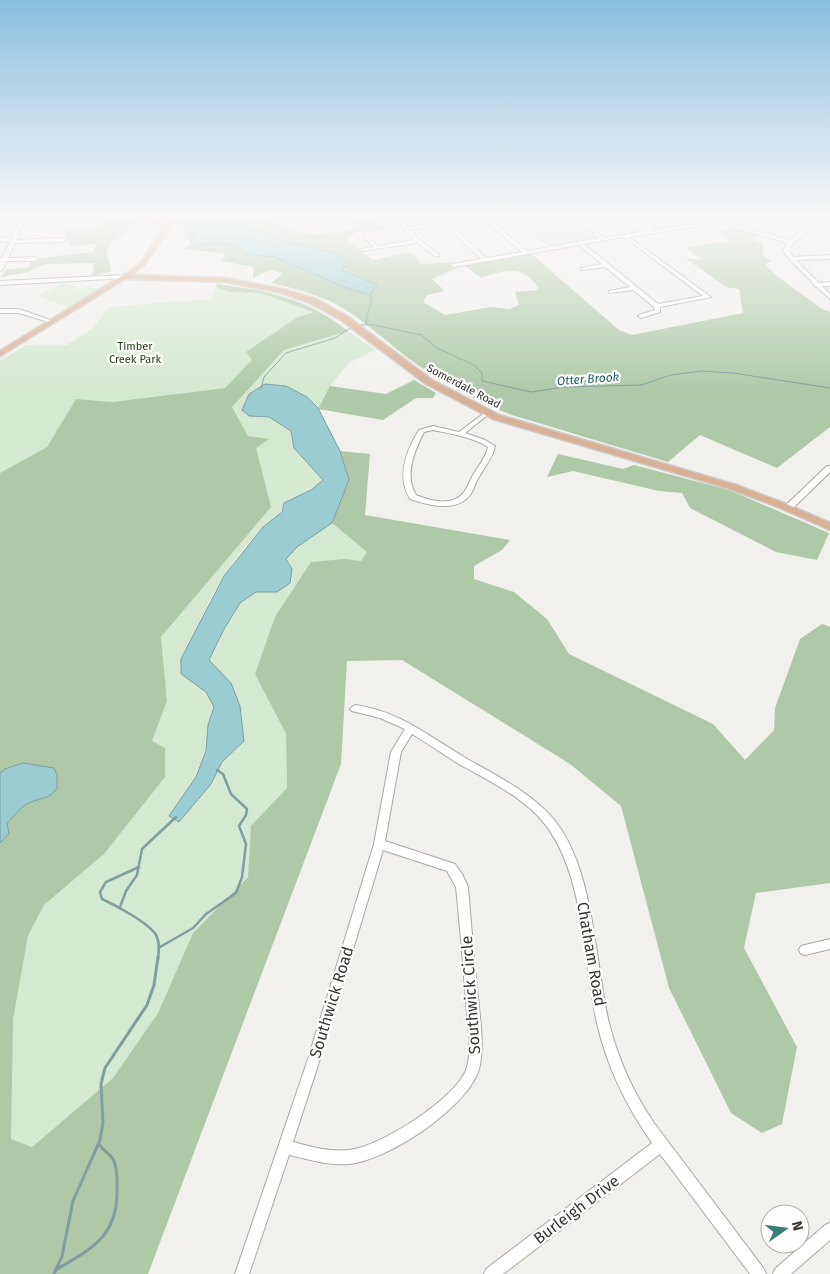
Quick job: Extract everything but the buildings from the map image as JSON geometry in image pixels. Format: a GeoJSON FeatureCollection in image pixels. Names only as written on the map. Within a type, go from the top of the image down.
{"type":"FeatureCollection","features":[{"type":"Feature","properties":{"kind":"main road"},"geometry":{"type":"LineString","coordinates":[[0,354],[128,274]]}},
{"type":"Feature","properties":{"kind":"main road","name":"Somerdale Road"},"geometry":{"type":"LineString","coordinates":[[125,277],[226,280],[283,291],[313,301],[344,318],[429,382],[487,413],[515,423],[733,487],[788,508],[830,527]]}},
{"type":"Feature","properties":{"kind":"street"},"geometry":{"type":"LineString","coordinates":[[617,274],[657,306],[708,297],[677,274]]}},
{"type":"Feature","properties":{"kind":"street"},"geometry":{"type":"LineString","coordinates":[[806,274],[830,297]]}},
{"type":"Feature","properties":{"kind":"street"},"geometry":{"type":"LineString","coordinates":[[0,283],[125,277]]}},
{"type":"Feature","properties":{"kind":"street"},"geometry":{"type":"LineString","coordinates":[[816,285],[830,284]]}},
{"type":"Feature","properties":{"kind":"street"},"geometry":{"type":"LineString","coordinates":[[611,292],[634,288]]}},
{"type":"Feature","properties":{"kind":"street"},"geometry":{"type":"LineString","coordinates":[[641,316],[658,311],[657,306]]}},
{"type":"Feature","properties":{"kind":"street"},"geometry":{"type":"LineString","coordinates":[[0,310],[19,311],[53,322]]}},
{"type":"Feature","properties":{"kind":"street"},"geometry":{"type":"LineString","coordinates":[[460,434],[487,413]]}},
{"type":"Feature","properties":{"kind":"street"},"geometry":{"type":"LineString","coordinates":[[433,428],[460,434],[484,441],[492,446],[492,450],[472,482],[469,491],[459,500],[450,502],[434,503],[413,497],[407,487],[407,470],[413,446],[421,431],[433,428]]}},
{"type":"Feature","properties":{"kind":"street"},"geometry":{"type":"LineString","coordinates":[[788,508],[830,468]]}},
{"type":"Feature","properties":{"kind":"street","name":"Chatham Road"},"geometry":{"type":"LineString","coordinates":[[355,709],[378,712],[410,729],[507,788],[546,818],[572,862],[580,890],[604,1022],[611,1052],[622,1080],[647,1125],[759,1274]]}},
{"type":"Feature","properties":{"kind":"street","name":"Southwick Road"},"geometry":{"type":"LineString","coordinates":[[242,1274],[314,1059],[379,844],[396,752],[410,729]]}},
{"type":"Feature","properties":{"kind":"street","name":"Southwick Circle"},"geometry":{"type":"LineString","coordinates":[[285,1147],[332,1157],[355,1157],[374,1151],[396,1139],[440,1109],[468,1079],[474,1064],[475,1038],[462,887],[458,877],[451,867],[379,844]]}},
{"type":"Feature","properties":{"kind":"street"},"geometry":{"type":"LineString","coordinates":[[805,950],[830,944]]}},
{"type":"Feature","properties":{"kind":"street","name":"Burleigh Drive"},"geometry":{"type":"LineString","coordinates":[[491,1274],[662,1144]]}},
{"type":"Feature","properties":{"kind":"street"},"geometry":{"type":"LineString","coordinates":[[780,1274],[830,1230]]}},
{"type":"Feature","properties":{"kind":"green space"},"geometry":{"type":"Polygon","coordinates":[[[281,274],[315,274],[343,287],[370,295],[376,285],[354,274],[442,274],[432,279],[445,291],[427,295],[423,302],[445,315],[491,307],[509,309],[519,305],[515,292],[537,290],[538,287],[525,274],[555,274],[619,330],[632,335],[743,313],[739,289],[726,287],[708,274],[775,274],[822,309],[830,312],[830,427],[777,468],[700,435],[668,462],[512,415],[479,401],[415,363],[343,308],[316,295],[271,283],[281,274]]]}},
{"type":"Feature","properties":{"kind":"green space"},"geometry":{"type":"Polygon","coordinates":[[[476,274],[493,274],[481,278],[476,274]]]}},
{"type":"Feature","properties":{"kind":"green space"},"geometry":{"type":"Polygon","coordinates":[[[63,283],[78,287],[77,289],[79,290],[89,286],[101,290],[70,308],[38,296],[63,283]]]}},
{"type":"Feature","properties":{"kind":"green space"},"geometry":{"type":"Polygon","coordinates":[[[217,284],[270,293],[302,303],[348,331],[284,350],[232,407],[248,436],[269,439],[256,448],[271,507],[161,637],[167,701],[152,741],[165,748],[165,777],[104,854],[44,905],[28,936],[13,1020],[11,1139],[32,1147],[113,1078],[158,1013],[193,933],[248,877],[251,826],[287,788],[286,734],[255,674],[275,617],[311,562],[345,559],[361,561],[367,552],[332,523],[349,480],[340,451],[370,454],[365,515],[510,540],[502,550],[474,566],[474,579],[514,592],[547,619],[569,654],[713,724],[745,760],[774,730],[775,708],[800,639],[822,624],[830,627],[830,883],[756,893],[744,948],[797,1047],[782,1124],[762,1133],[731,1113],[669,988],[621,806],[570,764],[402,660],[347,661],[341,764],[148,1274],[0,1274],[0,473],[47,447],[76,399],[112,402],[225,388],[252,360],[246,352],[298,317],[314,312],[260,293],[229,292],[216,287],[217,284]]]}},
{"type":"Feature","properties":{"kind":"green space","name":"Timber Creek Park"},"geometry":{"type":"Polygon","coordinates":[[[216,287],[229,292],[259,293],[315,312],[247,351],[253,360],[225,388],[112,402],[76,399],[47,447],[0,473],[0,361],[26,345],[67,345],[94,327],[109,307],[210,299],[216,287]]]}},
{"type":"Feature","properties":{"kind":"green space"},"geometry":{"type":"Polygon","coordinates":[[[348,331],[375,350],[349,363],[330,386],[318,409],[307,397],[249,416],[269,417],[291,431],[294,448],[323,480],[311,490],[284,503],[278,514],[257,533],[237,557],[217,587],[205,611],[181,674],[206,692],[214,707],[204,759],[191,784],[170,815],[179,821],[211,784],[222,762],[244,741],[240,706],[231,683],[209,660],[228,621],[249,595],[257,592],[277,592],[286,559],[297,547],[332,523],[367,552],[361,561],[345,559],[255,674],[286,734],[287,789],[252,826],[248,877],[193,933],[158,1013],[113,1078],[32,1147],[10,1139],[13,1020],[28,936],[44,905],[104,854],[167,701],[161,637],[270,507],[256,448],[268,439],[248,436],[231,407],[284,350],[348,331]]]}},
{"type":"Feature","properties":{"kind":"green space"},"geometry":{"type":"Polygon","coordinates":[[[414,380],[436,393],[433,398],[416,398],[383,420],[318,409],[330,386],[386,394],[414,380]]]}},
{"type":"Feature","properties":{"kind":"green space"},"geometry":{"type":"Polygon","coordinates":[[[558,454],[623,469],[634,465],[729,490],[829,533],[817,560],[776,552],[690,508],[682,493],[659,491],[573,471],[547,477],[558,454]]]}},
{"type":"Feature","properties":{"kind":"water"},"geometry":{"type":"Polygon","coordinates":[[[315,274],[352,274],[377,285],[370,295],[343,287],[315,274]]]}},
{"type":"Feature","properties":{"kind":"water"},"geometry":{"type":"Polygon","coordinates":[[[265,384],[286,386],[307,397],[318,408],[340,451],[349,480],[332,523],[297,547],[286,559],[292,569],[290,583],[277,592],[256,592],[240,603],[223,631],[209,660],[231,683],[240,706],[244,741],[222,762],[211,784],[179,822],[169,816],[196,777],[206,751],[208,725],[214,707],[206,692],[181,674],[181,659],[224,576],[263,527],[282,512],[284,503],[311,490],[323,480],[294,448],[291,431],[269,417],[249,416],[242,410],[249,394],[265,384]]]}},
{"type":"Feature","properties":{"kind":"water"},"geometry":{"type":"Polygon","coordinates":[[[23,763],[54,768],[57,775],[57,788],[51,795],[31,802],[19,810],[7,823],[9,834],[0,843],[0,773],[5,769],[23,763]]]}},
{"type":"Feature","properties":{"kind":"waterway"},"geometry":{"type":"LineString","coordinates":[[366,324],[371,293]]}},
{"type":"Feature","properties":{"kind":"waterway","name":"Otter Brook"},"geometry":{"type":"LineString","coordinates":[[357,325],[374,325],[421,335],[437,348],[474,365],[482,373],[482,381],[531,392],[564,387],[641,385],[671,375],[702,371],[733,373],[830,388]]}},
{"type":"Feature","properties":{"kind":"waterway"},"geometry":{"type":"LineString","coordinates":[[261,389],[264,377],[286,353],[335,338],[352,327]]}},
{"type":"Feature","properties":{"kind":"waterway"},"geometry":{"type":"LineString","coordinates":[[160,947],[193,928],[206,914],[236,893],[242,877],[246,844],[239,826],[246,815],[247,809],[231,794],[223,774],[217,770]]}},
{"type":"Feature","properties":{"kind":"waterway"},"geometry":{"type":"LineString","coordinates":[[138,867],[142,849],[176,817]]}},
{"type":"Feature","properties":{"kind":"waterway"},"geometry":{"type":"LineString","coordinates":[[120,907],[126,891],[137,875],[138,867]]}},
{"type":"Feature","properties":{"kind":"waterway"},"geometry":{"type":"LineString","coordinates":[[138,867],[106,882],[100,892],[102,899],[115,905],[152,930],[158,941],[158,959]]}},
{"type":"Feature","properties":{"kind":"waterway"},"geometry":{"type":"LineString","coordinates":[[54,1274],[62,1256],[73,1201],[100,1140],[103,1123],[101,1084],[105,1068],[147,1005],[154,985],[158,957]]}},
{"type":"Feature","properties":{"kind":"waterway"},"geometry":{"type":"LineString","coordinates":[[57,1269],[81,1255],[100,1240],[113,1220],[117,1192],[116,1169],[113,1159],[99,1144]]}}]}
